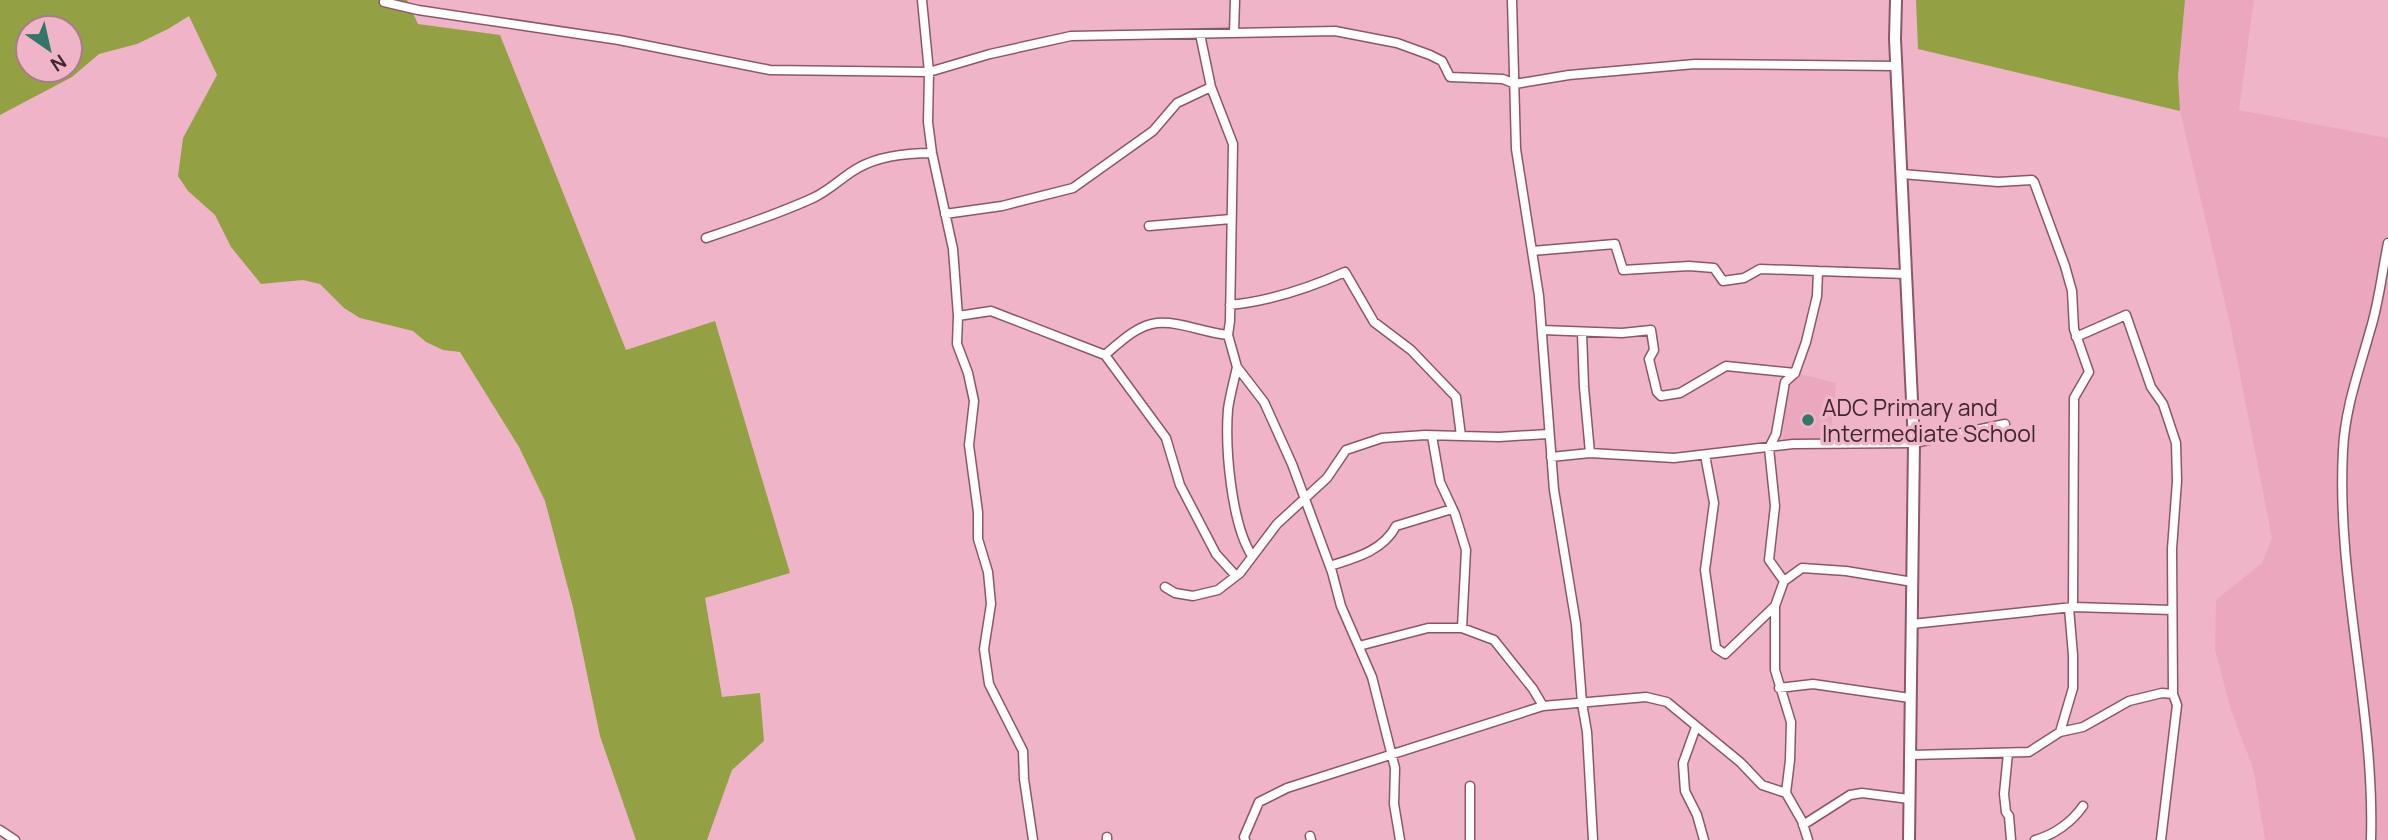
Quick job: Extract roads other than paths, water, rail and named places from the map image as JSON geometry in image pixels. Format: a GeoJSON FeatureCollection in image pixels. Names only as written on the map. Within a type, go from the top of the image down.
{"type":"FeatureCollection","features":[{"type":"Feature","properties":{"kind":"main road"},"geometry":{"type":"LineString","coordinates":[[1896,0],[1896,66],[1914,443],[1909,840]]}},
{"type":"Feature","properties":{"kind":"street"},"geometry":{"type":"LineString","coordinates":[[922,0],[929,72],[928,122],[932,153],[953,249],[958,316],[957,344],[968,373],[974,401],[970,445],[978,512],[978,539],[988,572],[992,604],[984,649],[987,672],[989,684],[1023,751],[1024,779],[1033,840]]}},
{"type":"Feature","properties":{"kind":"street"},"geometry":{"type":"LineString","coordinates":[[1234,33],[1235,0]]}},
{"type":"Feature","properties":{"kind":"street"},"geometry":{"type":"LineString","coordinates":[[1512,0],[1517,149],[1542,330],[1548,390],[1548,434],[1576,624],[1587,732],[1593,840]]}},
{"type":"Feature","properties":{"kind":"street"},"geometry":{"type":"LineString","coordinates":[[384,2],[418,10],[619,40],[770,71],[929,72],[990,54],[1071,36],[1335,31],[1397,43],[1430,55],[1442,61],[1450,77],[1503,79],[1515,84],[1569,75],[1695,64],[1896,66]]}},
{"type":"Feature","properties":{"kind":"street"},"geometry":{"type":"LineString","coordinates":[[1200,34],[1211,87],[1233,144],[1228,335],[1237,367],[1264,402],[1306,498],[1341,606],[1373,677],[1395,768],[1394,804],[1400,840]]}},
{"type":"Feature","properties":{"kind":"street"},"geometry":{"type":"LineString","coordinates":[[945,214],[1002,206],[1073,188],[1153,131],[1177,103],[1211,87]]}},
{"type":"Feature","properties":{"kind":"street"},"geometry":{"type":"LineString","coordinates":[[706,238],[750,224],[814,197],[858,168],[880,159],[911,153],[932,153]]}},
{"type":"Feature","properties":{"kind":"street"},"geometry":{"type":"LineString","coordinates":[[1902,174],[1998,182],[2032,180],[2072,291],[2076,337],[2090,372],[2074,398],[2071,607],[2073,688],[2060,732]]}},
{"type":"Feature","properties":{"kind":"street"},"geometry":{"type":"LineString","coordinates":[[1149,226],[1231,219]]}},
{"type":"Feature","properties":{"kind":"street"},"geometry":{"type":"LineString","coordinates":[[2371,840],[2366,723],[2343,529],[2343,452],[2345,417],[2371,328],[2388,243]]}},
{"type":"Feature","properties":{"kind":"street"},"geometry":{"type":"LineString","coordinates":[[1532,251],[1615,244],[1623,270],[1689,266],[1714,268],[1723,281],[1744,278],[1760,269],[1906,274]]}},
{"type":"Feature","properties":{"kind":"street"},"geometry":{"type":"LineString","coordinates":[[1784,581],[1769,560],[1775,506],[1769,447],[1776,434],[1785,382],[1795,373],[1805,342],[1816,296],[1818,271]]}},
{"type":"Feature","properties":{"kind":"street"},"geometry":{"type":"LineString","coordinates":[[1230,305],[1252,303],[1295,292],[1345,272],[1374,322],[1411,349],[1456,397],[1461,436]]}},
{"type":"Feature","properties":{"kind":"street"},"geometry":{"type":"LineString","coordinates":[[958,316],[991,311],[1105,355],[1166,438],[1180,485],[1216,554],[1236,576]]}},
{"type":"Feature","properties":{"kind":"street"},"geometry":{"type":"LineString","coordinates":[[2076,337],[2126,315],[2151,387],[2163,404],[2176,443],[2172,610],[2173,694],[2177,705],[2161,840]]}},
{"type":"Feature","properties":{"kind":"street"},"geometry":{"type":"LineString","coordinates":[[1105,355],[1129,334],[1155,323],[1228,335]]}},
{"type":"Feature","properties":{"kind":"street"},"geometry":{"type":"LineString","coordinates":[[1542,330],[1622,333],[1651,330],[1654,350],[1649,359],[1657,392],[1661,396],[1680,393],[1726,366],[1795,373]]}},
{"type":"Feature","properties":{"kind":"street"},"geometry":{"type":"LineString","coordinates":[[1582,332],[1590,453]]}},
{"type":"Feature","properties":{"kind":"street"},"geometry":{"type":"LineString","coordinates":[[1237,367],[1228,410],[1227,447],[1236,511],[1246,547],[1252,556]]}},
{"type":"Feature","properties":{"kind":"street"},"geometry":{"type":"LineString","coordinates":[[1551,457],[1590,453],[1674,458],[1844,442],[1914,443],[2005,424]]}},
{"type":"Feature","properties":{"kind":"street"},"geometry":{"type":"LineString","coordinates":[[1165,587],[1175,593],[1193,596],[1218,590],[1236,576],[1277,524],[1327,478],[1346,450],[1382,438],[1548,434]]}},
{"type":"Feature","properties":{"kind":"street"},"geometry":{"type":"LineString","coordinates":[[1432,436],[1440,482],[1466,550],[1462,628]]}},
{"type":"Feature","properties":{"kind":"street"},"geometry":{"type":"LineString","coordinates":[[1705,455],[1713,503],[1705,570],[1716,648],[1725,654],[1775,606]]}},
{"type":"Feature","properties":{"kind":"street"},"geometry":{"type":"LineString","coordinates":[[1330,566],[1366,554],[1390,538],[1396,526],[1452,509]]}},
{"type":"Feature","properties":{"kind":"street"},"geometry":{"type":"LineString","coordinates":[[1808,840],[1786,793],[1791,722],[1775,670],[1775,606],[1784,581],[1802,568],[1846,571],[1913,582]]}},
{"type":"Feature","properties":{"kind":"street"},"geometry":{"type":"LineString","coordinates":[[1912,624],[2071,607],[2172,610]]}},
{"type":"Feature","properties":{"kind":"street"},"geometry":{"type":"LineString","coordinates":[[1359,646],[1428,628],[1462,628],[1494,640],[1533,689],[1543,706]]}},
{"type":"Feature","properties":{"kind":"street"},"geometry":{"type":"LineString","coordinates":[[1779,688],[1813,684],[1910,698]]}},
{"type":"Feature","properties":{"kind":"street"},"geometry":{"type":"LineString","coordinates":[[1910,755],[2029,752],[2060,732],[2083,727],[2130,701],[2162,693],[2173,694]]}},
{"type":"Feature","properties":{"kind":"street"},"geometry":{"type":"LineString","coordinates":[[1245,840],[1259,802],[1287,788],[1543,706],[1646,697],[1667,702],[1740,762],[1762,785],[1786,793]]}},
{"type":"Feature","properties":{"kind":"street"},"geometry":{"type":"LineString","coordinates":[[1696,727],[1684,763],[1685,791],[1698,816],[1704,840]]}},
{"type":"Feature","properties":{"kind":"street"},"geometry":{"type":"LineString","coordinates":[[2008,753],[2004,794],[2011,840]]}},
{"type":"Feature","properties":{"kind":"street"},"geometry":{"type":"LineString","coordinates":[[1470,786],[1470,840]]}},
{"type":"Feature","properties":{"kind":"street"},"geometry":{"type":"LineString","coordinates":[[1803,825],[1850,795],[1862,793],[1909,799]]}},
{"type":"Feature","properties":{"kind":"street"},"geometry":{"type":"LineString","coordinates":[[2035,840],[2046,837],[2076,817],[2083,806]]}},
{"type":"Feature","properties":{"kind":"street"},"geometry":{"type":"LineString","coordinates":[[0,830],[15,840]]}},
{"type":"Feature","properties":{"kind":"place","name":"ADC Primary and Intermediate School"},"geometry":{"type":"Point","coordinates":[1808,420]}}]}
